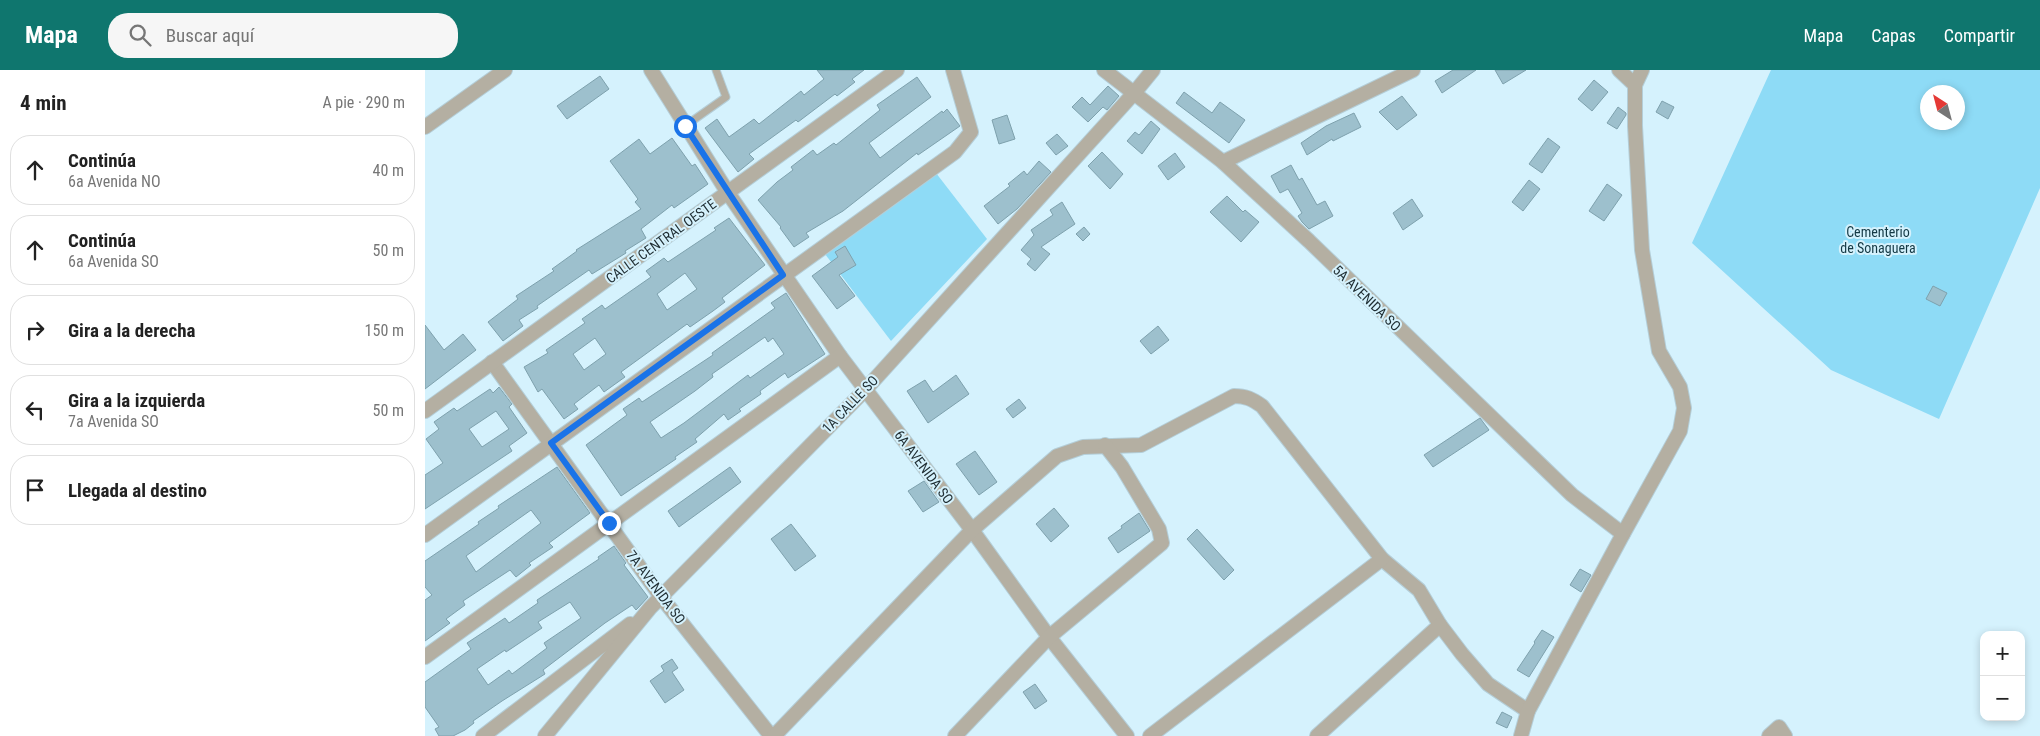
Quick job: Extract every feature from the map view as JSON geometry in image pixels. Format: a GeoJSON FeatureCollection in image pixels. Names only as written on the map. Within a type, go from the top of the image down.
{"type":"FeatureCollection","features":[{"type":"Feature","properties":{"kind":"street"},"geometry":{"type":"LineString","coordinates":[[425,127],[505,70]]}},
{"type":"Feature","properties":{"kind":"street","name":"6A AVENIDA SO"},"geometry":{"type":"LineString","coordinates":[[651,70],[728,193],[840,356],[972,530],[1049,637],[1127,736]]}},
{"type":"Feature","properties":{"kind":"street","name":"CALLE CENTRAL OESTE"},"geometry":{"type":"LineString","coordinates":[[425,411],[897,70]]}},
{"type":"Feature","properties":{"kind":"street"},"geometry":{"type":"LineString","coordinates":[[425,536],[955,152],[971,132],[953,70]]}},
{"type":"Feature","properties":{"kind":"street","name":"5A AVENIDA SO"},"geometry":{"type":"LineString","coordinates":[[1105,70],[1223,162],[1309,241],[1573,495],[1623,534]]}},
{"type":"Feature","properties":{"kind":"street","name":"1A CALLE SO"},"geometry":{"type":"LineString","coordinates":[[545,736],[651,608],[663,598],[865,390],[1153,70]]}},
{"type":"Feature","properties":{"kind":"street"},"geometry":{"type":"LineString","coordinates":[[1223,162],[1413,70]]}},
{"type":"Feature","properties":{"kind":"street"},"geometry":{"type":"LineString","coordinates":[[1619,70],[1635,85]]}},
{"type":"Feature","properties":{"kind":"street"},"geometry":{"type":"LineString","coordinates":[[1521,736],[1528,711],[1623,534],[1681,431],[1684,408],[1680,387],[1659,351],[1642,250],[1635,126],[1635,85],[1642,70]]}},
{"type":"Feature","properties":{"kind":"street"},"geometry":{"type":"LineString","coordinates":[[425,656],[840,356]]}},
{"type":"Feature","properties":{"kind":"street","name":"7A AVENIDA SO"},"geometry":{"type":"LineString","coordinates":[[492,362],[663,598],[772,736]]}},
{"type":"Feature","properties":{"kind":"street"},"geometry":{"type":"LineString","coordinates":[[772,736],[972,530],[1057,456],[1083,447],[1141,445],[1234,396],[1252,399],[1262,406],[1382,559],[1419,590],[1440,625],[1488,684],[1528,711]]}},
{"type":"Feature","properties":{"kind":"street"},"geometry":{"type":"LineString","coordinates":[[955,736],[1049,637],[1162,543],[1159,529],[1122,467],[1105,445]]}},
{"type":"Feature","properties":{"kind":"street"},"geometry":{"type":"LineString","coordinates":[[1150,736],[1382,559]]}},
{"type":"Feature","properties":{"kind":"street"},"geometry":{"type":"LineString","coordinates":[[483,736],[651,608]]}},
{"type":"Feature","properties":{"kind":"street"},"geometry":{"type":"LineString","coordinates":[[1317,736],[1440,625]]}},
{"type":"Feature","properties":{"kind":"street"},"geometry":{"type":"LineString","coordinates":[[1769,736],[1779,727],[1785,736]]}},
{"type":"Feature","properties":{"kind":"lane"},"geometry":{"type":"LineString","coordinates":[[685,126],[726,97],[715,70]]}},
{"type":"Feature","properties":{"kind":"green space","name":"Cementerio de Sonaguera"},"geometry":{"type":"Polygon","coordinates":[[[1771,70],[2040,70],[2040,188],[1939,419],[1831,370],[1692,243],[1771,70]]]}},
{"type":"Feature","properties":{"kind":"green space"},"geometry":{"type":"Polygon","coordinates":[[[936,173],[987,239],[891,341],[825,254],[936,173]]]}},
{"type":"Feature","properties":{"kind":"building"},"geometry":{"type":"Polygon","coordinates":[[[817,70],[864,70],[852,79],[855,82],[837,96],[835,94],[798,122],[796,120],[749,154],[754,159],[738,172],[705,128],[717,119],[729,137],[754,119],[759,124],[801,91],[804,95],[824,79],[817,70]]]}},
{"type":"Feature","properties":{"kind":"building"},"geometry":{"type":"Polygon","coordinates":[[[1453,70],[1476,70],[1442,93],[1435,81],[1453,70]]]}},
{"type":"Feature","properties":{"kind":"building"},"geometry":{"type":"Polygon","coordinates":[[[1495,70],[1526,70],[1503,84],[1495,70]]]}},
{"type":"Feature","properties":{"kind":"building"},"geometry":{"type":"Polygon","coordinates":[[[600,76],[609,89],[567,119],[557,106],[600,76]]]}},
{"type":"Feature","properties":{"kind":"building"},"geometry":{"type":"Polygon","coordinates":[[[917,77],[931,97],[869,143],[880,158],[947,109],[960,126],[918,155],[917,153],[843,211],[806,233],[809,237],[794,247],[781,227],[758,200],[793,170],[791,167],[813,150],[817,155],[834,143],[836,145],[880,110],[877,105],[917,77]]]}},
{"type":"Feature","properties":{"kind":"building"},"geometry":{"type":"Polygon","coordinates":[[[1594,80],[1608,92],[1592,111],[1578,99],[1594,80]]]}},
{"type":"Feature","properties":{"kind":"building"},"geometry":{"type":"Polygon","coordinates":[[[1108,86],[1119,96],[1107,110],[1103,107],[1088,122],[1072,107],[1082,97],[1090,105],[1108,86]]]}},
{"type":"Feature","properties":{"kind":"building"},"geometry":{"type":"Polygon","coordinates":[[[1184,92],[1212,113],[1220,102],[1245,120],[1229,143],[1176,103],[1184,92]]]}},
{"type":"Feature","properties":{"kind":"building"},"geometry":{"type":"Polygon","coordinates":[[[1402,96],[1417,115],[1397,130],[1379,112],[1402,96]]]}},
{"type":"Feature","properties":{"kind":"building"},"geometry":{"type":"Polygon","coordinates":[[[1662,101],[1674,107],[1668,119],[1656,112],[1662,101]]]}},
{"type":"Feature","properties":{"kind":"building"},"geometry":{"type":"Polygon","coordinates":[[[1618,107],[1626,115],[1617,129],[1607,123],[1618,107]]]}},
{"type":"Feature","properties":{"kind":"building"},"geometry":{"type":"Polygon","coordinates":[[[1354,113],[1361,127],[1333,141],[1332,139],[1307,155],[1301,143],[1326,126],[1354,113]]]}},
{"type":"Feature","properties":{"kind":"building"},"geometry":{"type":"Polygon","coordinates":[[[1007,115],[1015,139],[999,144],[992,120],[1007,115]]]}},
{"type":"Feature","properties":{"kind":"building"},"geometry":{"type":"Polygon","coordinates":[[[1151,121],[1160,129],[1142,154],[1127,141],[1135,132],[1139,135],[1151,121]]]}},
{"type":"Feature","properties":{"kind":"building"},"geometry":{"type":"Polygon","coordinates":[[[1057,134],[1068,146],[1056,155],[1046,143],[1057,134]]]}},
{"type":"Feature","properties":{"kind":"building"},"geometry":{"type":"Polygon","coordinates":[[[672,138],[692,166],[695,164],[708,184],[674,208],[672,205],[641,229],[646,238],[625,251],[626,253],[592,274],[589,270],[537,306],[538,308],[519,320],[523,326],[503,341],[488,322],[518,299],[516,296],[554,271],[552,269],[576,250],[641,209],[635,202],[638,199],[610,161],[639,139],[650,154],[672,138]]]}},
{"type":"Feature","properties":{"kind":"building"},"geometry":{"type":"Polygon","coordinates":[[[1548,138],[1560,147],[1542,173],[1529,164],[1548,138]]]}},
{"type":"Feature","properties":{"kind":"building"},"geometry":{"type":"Polygon","coordinates":[[[1102,152],[1123,174],[1110,189],[1088,166],[1102,152]]]}},
{"type":"Feature","properties":{"kind":"building"},"geometry":{"type":"Polygon","coordinates":[[[1175,153],[1185,167],[1168,180],[1158,166],[1175,153]]]}},
{"type":"Feature","properties":{"kind":"building"},"geometry":{"type":"Polygon","coordinates":[[[1039,161],[1051,172],[1017,209],[998,224],[984,206],[1010,186],[1008,184],[1024,171],[1027,175],[1039,161]]]}},
{"type":"Feature","properties":{"kind":"building"},"geometry":{"type":"Polygon","coordinates":[[[1291,165],[1299,180],[1302,178],[1317,205],[1325,201],[1333,216],[1309,229],[1298,216],[1302,213],[1288,189],[1280,193],[1271,176],[1291,165]]]}},
{"type":"Feature","properties":{"kind":"building"},"geometry":{"type":"Polygon","coordinates":[[[1529,180],[1540,189],[1523,211],[1512,202],[1529,180]]]}},
{"type":"Feature","properties":{"kind":"building"},"geometry":{"type":"Polygon","coordinates":[[[1607,184],[1622,195],[1604,221],[1589,211],[1607,184]]]}},
{"type":"Feature","properties":{"kind":"building"},"geometry":{"type":"Polygon","coordinates":[[[1227,196],[1243,212],[1245,210],[1259,222],[1241,242],[1210,212],[1227,196]]]}},
{"type":"Feature","properties":{"kind":"building"},"geometry":{"type":"Polygon","coordinates":[[[1412,199],[1423,216],[1403,230],[1393,213],[1412,199]]]}},
{"type":"Feature","properties":{"kind":"building"},"geometry":{"type":"Polygon","coordinates":[[[1062,202],[1075,224],[1041,247],[1050,254],[1035,271],[1027,264],[1031,259],[1021,250],[1034,235],[1031,230],[1053,215],[1050,210],[1062,202]]]}},
{"type":"Feature","properties":{"kind":"building"},"geometry":{"type":"Polygon","coordinates":[[[729,218],[765,265],[722,298],[725,302],[713,311],[690,327],[687,324],[621,372],[625,377],[604,392],[599,385],[574,404],[578,409],[564,419],[542,389],[538,392],[524,367],[548,353],[546,350],[585,323],[582,319],[602,305],[605,309],[651,277],[646,271],[664,258],[668,262],[716,230],[714,228],[729,218]],[[685,273],[657,294],[667,310],[697,289],[685,273]],[[595,338],[573,354],[584,370],[606,354],[595,338]]]}},
{"type":"Feature","properties":{"kind":"building"},"geometry":{"type":"Polygon","coordinates":[[[1084,227],[1090,234],[1083,241],[1076,234],[1084,227]]]}},
{"type":"Feature","properties":{"kind":"building"},"geometry":{"type":"Polygon","coordinates":[[[845,246],[856,265],[839,275],[855,296],[837,309],[812,276],[838,257],[835,252],[845,246]]]}},
{"type":"Feature","properties":{"kind":"building"},"geometry":{"type":"Polygon","coordinates":[[[1933,286],[1947,293],[1940,306],[1926,299],[1933,286]]]}},
{"type":"Feature","properties":{"kind":"building"},"geometry":{"type":"Polygon","coordinates":[[[786,293],[825,354],[788,378],[785,373],[760,391],[761,394],[739,409],[741,411],[728,420],[724,414],[695,439],[697,442],[675,457],[676,459],[621,496],[586,445],[627,415],[623,409],[639,398],[642,402],[713,355],[712,353],[775,308],[771,303],[786,293]],[[765,337],[712,374],[713,377],[695,391],[650,422],[661,438],[748,375],[750,378],[784,354],[773,338],[768,342],[765,337]]]}},
{"type":"Feature","properties":{"kind":"building"},"geometry":{"type":"Polygon","coordinates":[[[425,325],[444,350],[463,334],[476,350],[425,389],[425,325]]]}},
{"type":"Feature","properties":{"kind":"building"},"geometry":{"type":"Polygon","coordinates":[[[1158,326],[1169,340],[1151,354],[1140,341],[1158,326]]]}},
{"type":"Feature","properties":{"kind":"building"},"geometry":{"type":"Polygon","coordinates":[[[956,375],[969,394],[928,423],[907,391],[925,380],[933,392],[956,375]]]}},
{"type":"Feature","properties":{"kind":"building"},"geometry":{"type":"Polygon","coordinates":[[[499,387],[512,404],[509,407],[527,433],[509,446],[512,451],[425,509],[425,475],[443,463],[426,439],[439,429],[434,422],[454,408],[457,411],[490,389],[493,393],[499,387]],[[496,411],[469,429],[482,447],[509,429],[496,411]]]}},
{"type":"Feature","properties":{"kind":"building"},"geometry":{"type":"Polygon","coordinates":[[[1019,399],[1026,408],[1013,418],[1006,409],[1019,399]]]}},
{"type":"Feature","properties":{"kind":"building"},"geometry":{"type":"Polygon","coordinates":[[[1480,418],[1489,430],[1433,467],[1424,455],[1480,418]]]}},
{"type":"Feature","properties":{"kind":"building"},"geometry":{"type":"Polygon","coordinates":[[[975,451],[997,482],[979,495],[956,464],[975,451]]]}},
{"type":"Feature","properties":{"kind":"building"},"geometry":{"type":"Polygon","coordinates":[[[557,467],[590,513],[549,543],[553,547],[529,563],[531,565],[516,577],[510,570],[463,601],[465,605],[446,619],[450,623],[425,641],[425,600],[432,595],[425,587],[425,561],[479,524],[478,522],[499,508],[498,506],[557,467]],[[531,510],[466,556],[476,572],[541,523],[531,510]]]}},
{"type":"Feature","properties":{"kind":"building"},"geometry":{"type":"Polygon","coordinates":[[[730,467],[741,482],[679,527],[668,511],[730,467]]]}},
{"type":"Feature","properties":{"kind":"building"},"geometry":{"type":"Polygon","coordinates":[[[924,481],[939,502],[923,512],[908,491],[924,481]]]}},
{"type":"Feature","properties":{"kind":"building"},"geometry":{"type":"Polygon","coordinates":[[[1054,508],[1069,526],[1051,542],[1036,524],[1054,508]]]}},
{"type":"Feature","properties":{"kind":"building"},"geometry":{"type":"Polygon","coordinates":[[[1139,513],[1150,531],[1118,553],[1108,538],[1139,513]]]}},
{"type":"Feature","properties":{"kind":"building"},"geometry":{"type":"Polygon","coordinates":[[[791,524],[816,556],[795,571],[771,539],[791,524]]]}},
{"type":"Feature","properties":{"kind":"building"},"geometry":{"type":"Polygon","coordinates":[[[1197,529],[1234,570],[1224,580],[1187,539],[1197,529]]]}},
{"type":"Feature","properties":{"kind":"building"},"geometry":{"type":"Polygon","coordinates":[[[614,546],[626,563],[624,565],[648,597],[636,610],[632,605],[605,623],[543,670],[545,674],[473,721],[474,723],[465,730],[453,736],[439,736],[435,729],[439,727],[425,707],[425,682],[471,649],[467,643],[505,618],[509,623],[538,603],[537,600],[599,559],[598,557],[614,546]],[[570,602],[538,622],[542,628],[477,669],[488,685],[509,670],[512,674],[547,648],[544,643],[581,618],[570,602]]]}},
{"type":"Feature","properties":{"kind":"building"},"geometry":{"type":"Polygon","coordinates":[[[1580,569],[1591,575],[1581,592],[1570,585],[1580,569]]]}},
{"type":"Feature","properties":{"kind":"building"},"geometry":{"type":"Polygon","coordinates":[[[1542,630],[1554,637],[1529,677],[1517,670],[1542,630]]]}},
{"type":"Feature","properties":{"kind":"building"},"geometry":{"type":"Polygon","coordinates":[[[672,659],[678,668],[672,672],[684,690],[665,703],[650,681],[664,671],[661,666],[672,659]]]}},
{"type":"Feature","properties":{"kind":"building"},"geometry":{"type":"Polygon","coordinates":[[[1035,684],[1047,701],[1035,709],[1023,692],[1035,684]]]}},
{"type":"Feature","properties":{"kind":"building"},"geometry":{"type":"Polygon","coordinates":[[[1502,712],[1512,717],[1507,728],[1496,723],[1502,712]]]}},
{"type":"Feature","properties":{"kind":"route"},"geometry":{"type":"LineString","coordinates":[[609,523],[551,443],[783,275],[685,126]]}}]}
